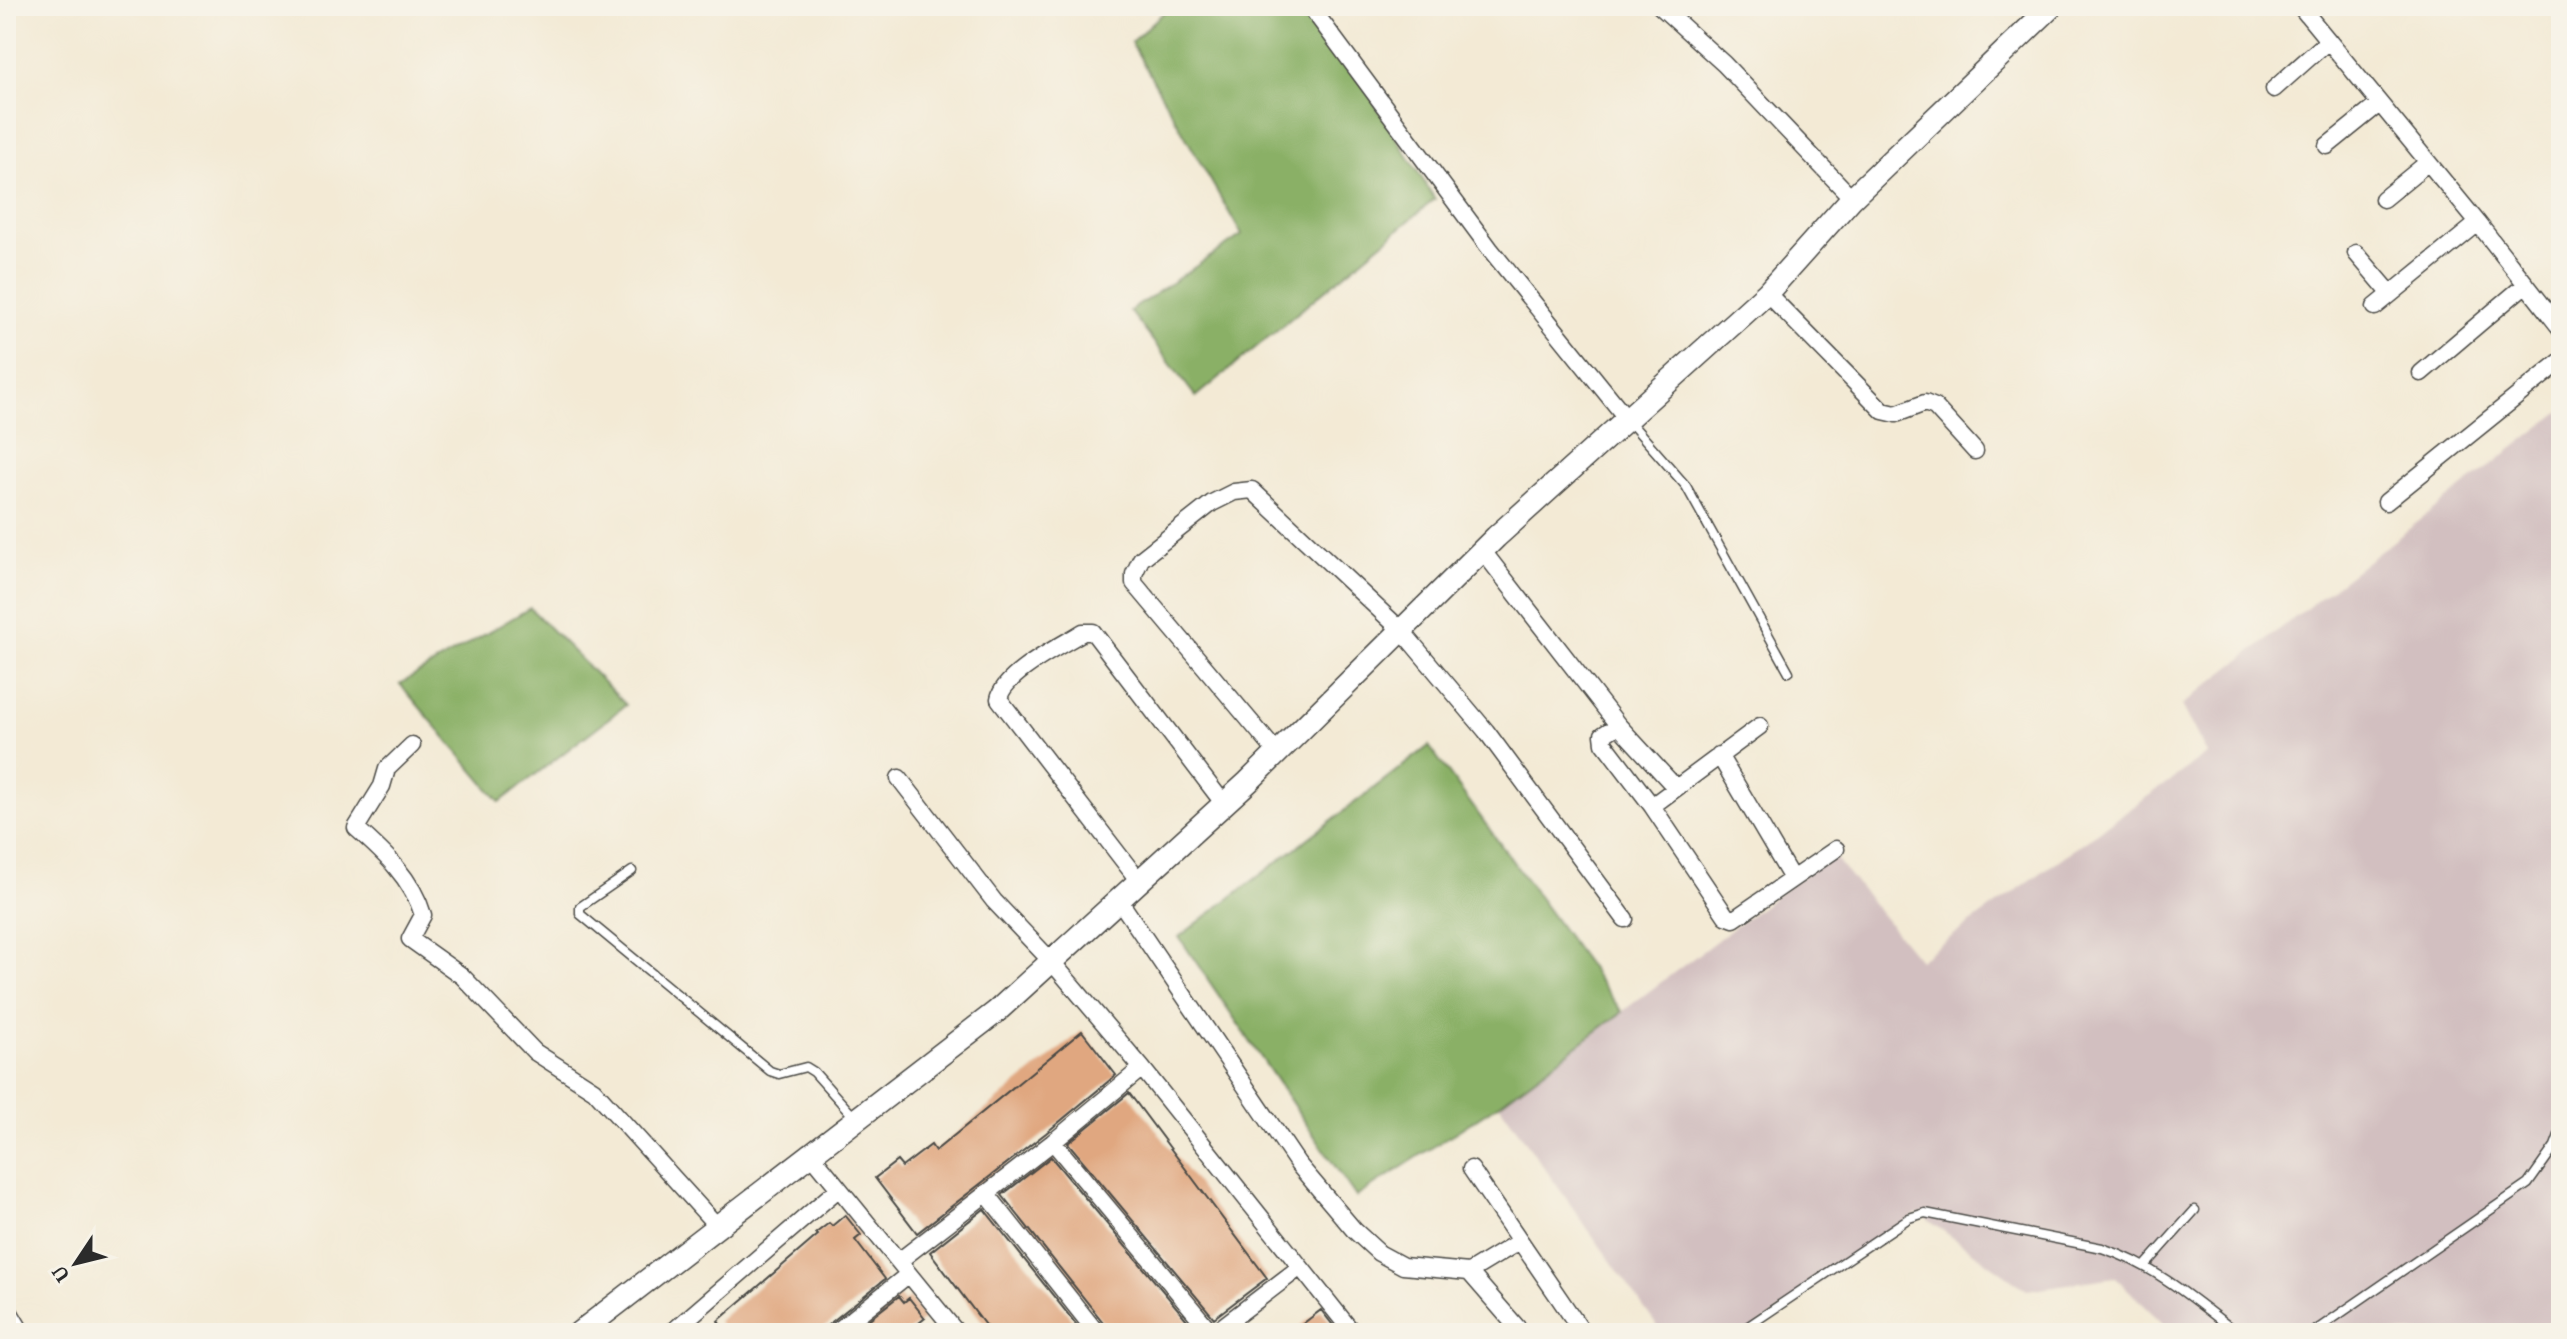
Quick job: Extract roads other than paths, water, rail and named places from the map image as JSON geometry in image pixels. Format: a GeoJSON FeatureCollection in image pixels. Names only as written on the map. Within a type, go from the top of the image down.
{"type":"FeatureCollection","features":[{"type":"Feature","properties":{"kind":"street"},"geometry":{"type":"LineString","coordinates":[[1310,6],[1490,249],[1628,420]]}},
{"type":"Feature","properties":{"kind":"street"},"geometry":{"type":"LineString","coordinates":[[1660,6],[1724,64],[1852,198]]}},
{"type":"Feature","properties":{"kind":"street"},"geometry":{"type":"LineString","coordinates":[[579,1333],[996,1012],[1052,962],[1224,804],[1482,550],[1767,293],[1852,198],[2052,6]]}},
{"type":"Feature","properties":{"kind":"street"},"geometry":{"type":"LineString","coordinates":[[2300,6],[2561,329]]}},
{"type":"Feature","properties":{"kind":"street"},"geometry":{"type":"LineString","coordinates":[[2274,89],[2328,41]]}},
{"type":"Feature","properties":{"kind":"street"},"geometry":{"type":"LineString","coordinates":[[2327,146],[2379,104]]}},
{"type":"Feature","properties":{"kind":"street"},"geometry":{"type":"LineString","coordinates":[[2383,199],[2427,163]]}},
{"type":"Feature","properties":{"kind":"street"},"geometry":{"type":"LineString","coordinates":[[2375,307],[2478,223]]}},
{"type":"Feature","properties":{"kind":"street"},"geometry":{"type":"LineString","coordinates":[[2356,253],[2391,294]]}},
{"type":"Feature","properties":{"kind":"street"},"geometry":{"type":"LineString","coordinates":[[2421,373],[2526,284]]}},
{"type":"Feature","properties":{"kind":"street"},"geometry":{"type":"LineString","coordinates":[[1767,293],[1883,411],[1896,414],[1925,403],[1935,407],[1975,451]]}},
{"type":"Feature","properties":{"kind":"street"},"geometry":{"type":"LineString","coordinates":[[2386,502],[2561,361]]}},
{"type":"Feature","properties":{"kind":"street"},"geometry":{"type":"LineString","coordinates":[[1277,753],[1134,583],[1134,574],[1141,559],[1212,503],[1234,492],[1252,490],[1402,631],[1486,731],[1625,919]]}},
{"type":"Feature","properties":{"kind":"street"},"geometry":{"type":"LineString","coordinates":[[1482,550],[1618,725],[1676,788]]}},
{"type":"Feature","properties":{"kind":"street"},"geometry":{"type":"LineString","coordinates":[[1139,881],[999,699],[1000,689],[1083,632],[1093,632],[1224,804]]}},
{"type":"Feature","properties":{"kind":"street"},"geometry":{"type":"LineString","coordinates":[[1618,725],[1603,735],[1604,743],[1730,919],[1836,849]]}},
{"type":"Feature","properties":{"kind":"street"},"geometry":{"type":"LineString","coordinates":[[1652,806],[1760,726]]}},
{"type":"Feature","properties":{"kind":"street"},"geometry":{"type":"LineString","coordinates":[[412,745],[387,769],[382,786],[356,828],[379,848],[416,892],[423,915],[410,939],[462,976],[535,1052],[594,1090],[717,1226]]}},
{"type":"Feature","properties":{"kind":"street"},"geometry":{"type":"LineString","coordinates":[[1719,755],[1791,877]]}},
{"type":"Feature","properties":{"kind":"street"},"geometry":{"type":"LineString","coordinates":[[899,778],[994,901],[1052,962],[1142,1068],[1353,1333]]}},
{"type":"Feature","properties":{"kind":"street"},"geometry":{"type":"LineString","coordinates":[[1119,900],[1298,1164],[1354,1230],[1379,1253],[1403,1266],[1469,1272],[1520,1241]]}},
{"type":"Feature","properties":{"kind":"street"},"geometry":{"type":"LineString","coordinates":[[835,1333],[986,1193],[1142,1068]]}},
{"type":"Feature","properties":{"kind":"street"},"geometry":{"type":"LineString","coordinates":[[1053,1142],[1213,1333],[1299,1268]]}},
{"type":"Feature","properties":{"kind":"street"},"geometry":{"type":"LineString","coordinates":[[811,1154],[957,1333]]}},
{"type":"Feature","properties":{"kind":"street"},"geometry":{"type":"LineString","coordinates":[[1471,1169],[1583,1333]]}},
{"type":"Feature","properties":{"kind":"street"},"geometry":{"type":"LineString","coordinates":[[671,1333],[838,1189]]}},
{"type":"Feature","properties":{"kind":"street"},"geometry":{"type":"LineString","coordinates":[[986,1193],[1097,1333]]}},
{"type":"Feature","properties":{"kind":"street"},"geometry":{"type":"LineString","coordinates":[[1469,1272],[1522,1333]]}},
{"type":"Feature","properties":{"kind":"street"},"geometry":{"type":"LineString","coordinates":[[6,1306],[22,1333]]}},
{"type":"Feature","properties":{"kind":"lane"},"geometry":{"type":"LineString","coordinates":[[1628,420],[1686,486],[1789,672]]}},
{"type":"Feature","properties":{"kind":"lane"},"geometry":{"type":"LineString","coordinates":[[632,871],[580,907],[580,914],[770,1071],[779,1074],[806,1067],[856,1119]]}},
{"type":"Feature","properties":{"kind":"lane"},"geometry":{"type":"LineString","coordinates":[[2312,1333],[2528,1184],[2555,1146],[2561,1130]]}},
{"type":"Feature","properties":{"kind":"lane"},"geometry":{"type":"LineString","coordinates":[[2145,1266],[2195,1210]]}},
{"type":"Feature","properties":{"kind":"lane"},"geometry":{"type":"LineString","coordinates":[[1738,1333],[1909,1218],[1921,1214],[2102,1248],[2129,1257],[2175,1285],[2237,1333]]}}]}
